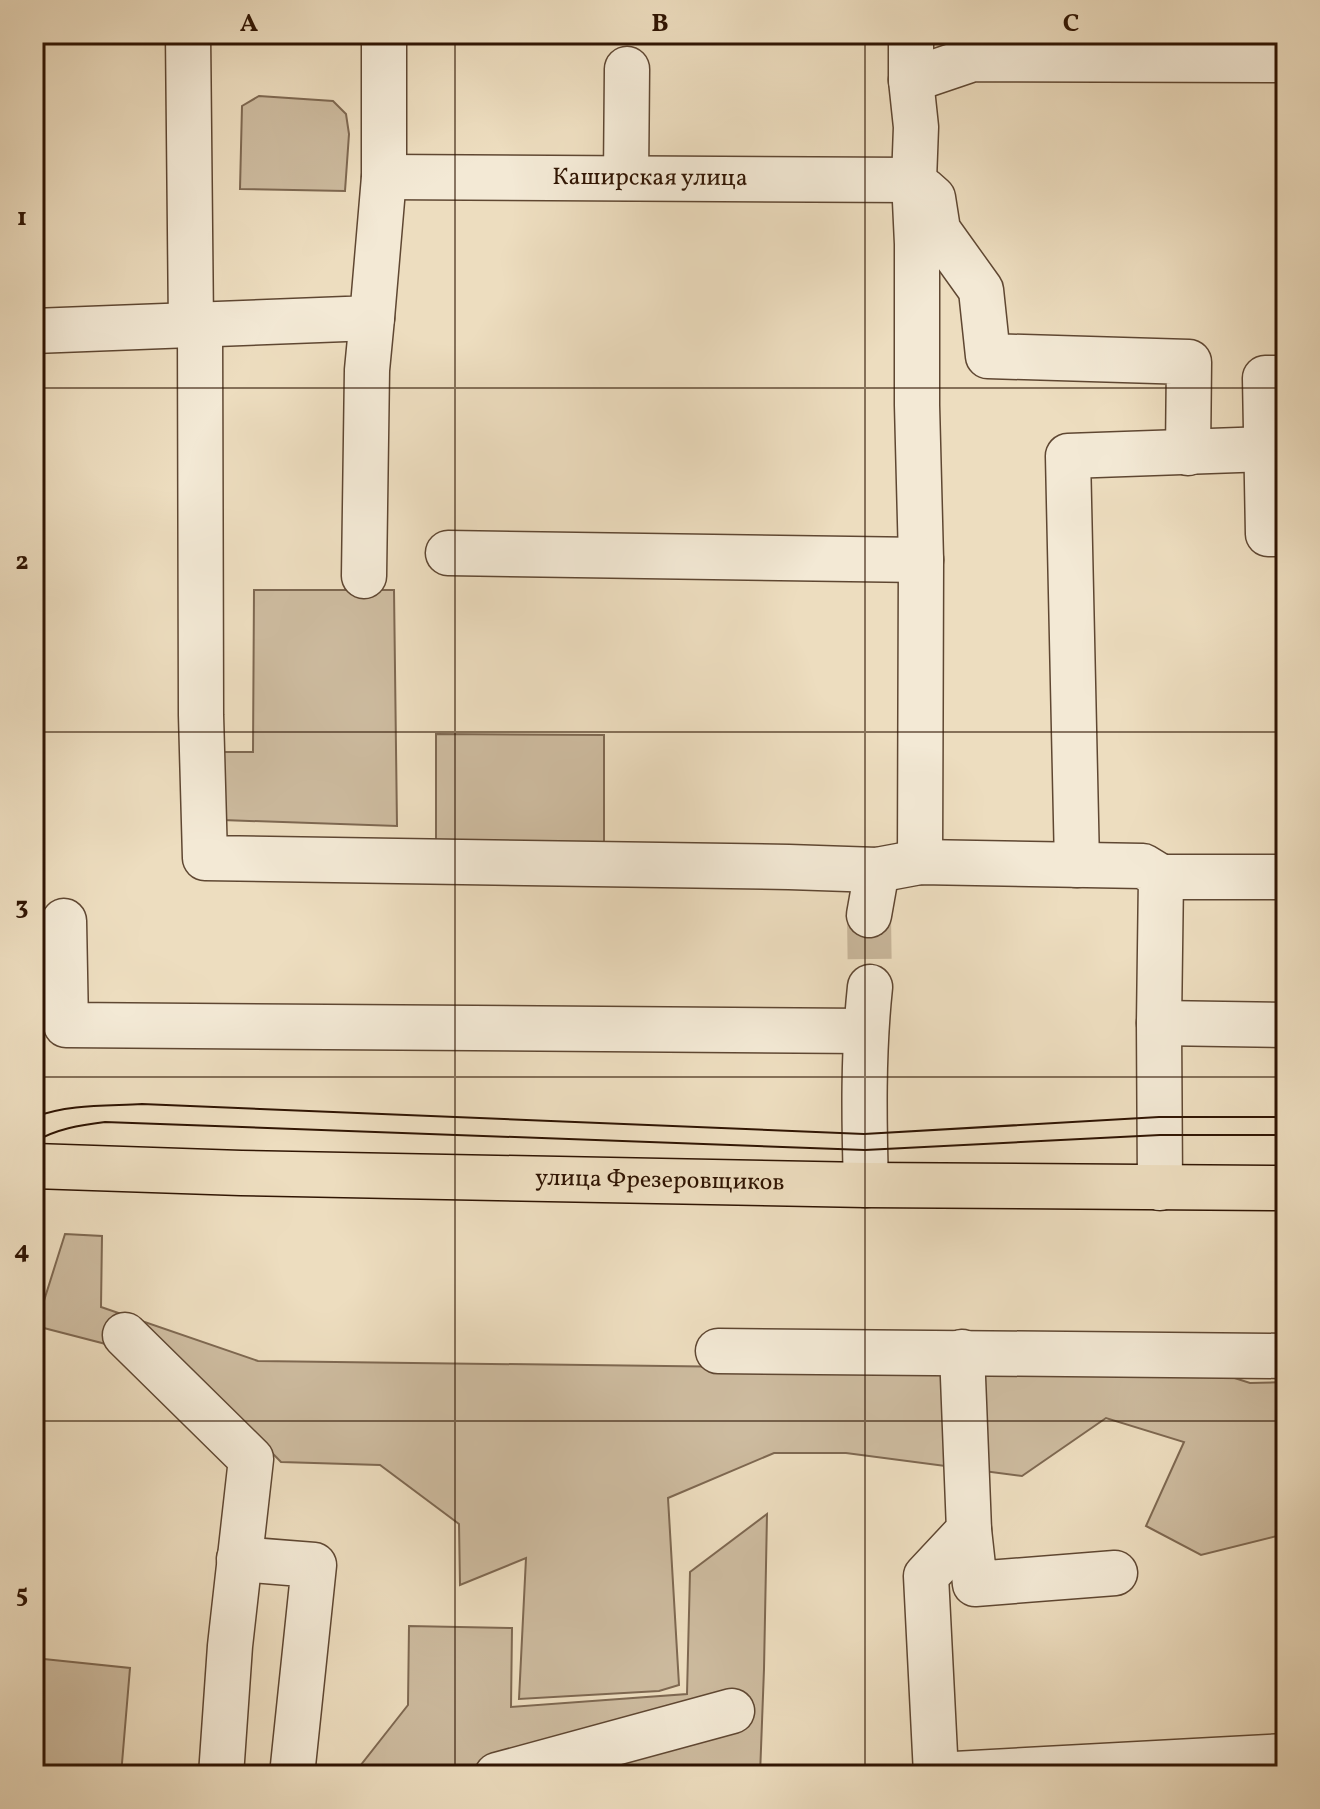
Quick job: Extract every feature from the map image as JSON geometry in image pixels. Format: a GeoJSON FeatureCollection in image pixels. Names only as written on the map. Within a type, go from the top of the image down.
{"type":"FeatureCollection","features":[{"type":"Feature","properties":{"kind":"main road","name":"улица Фрезеровщиков"},"geometry":{"type":"LineString","coordinates":[[34,1166],[256,1174],[866,1185],[1286,1188]]}},
{"type":"Feature","properties":{"kind":"street"},"geometry":{"type":"LineString","coordinates":[[188,34],[205,858],[877,870],[920,862],[1143,866],[1161,877],[1286,877]]}},
{"type":"Feature","properties":{"kind":"street"},"geometry":{"type":"LineString","coordinates":[[364,576],[367,370],[384,177],[384,34]]}},
{"type":"Feature","properties":{"kind":"street"},"geometry":{"type":"LineString","coordinates":[[911,34],[911,80],[916,127],[914,180],[921,560],[920,862]]}},
{"type":"Feature","properties":{"kind":"street"},"geometry":{"type":"LineString","coordinates":[[911,80],[973,59],[1286,60]]}},
{"type":"Feature","properties":{"kind":"street"},"geometry":{"type":"LineString","coordinates":[[626,178],[627,69]]}},
{"type":"Feature","properties":{"kind":"street","name":"Каширская улица"},"geometry":{"type":"LineString","coordinates":[[384,177],[914,180]]}},
{"type":"Feature","properties":{"kind":"street"},"geometry":{"type":"LineString","coordinates":[[914,180],[933,198],[938,230],[981,290],[988,356],[1189,362],[1188,453]]}},
{"type":"Feature","properties":{"kind":"street"},"geometry":{"type":"LineString","coordinates":[[34,331],[372,318]]}},
{"type":"Feature","properties":{"kind":"street"},"geometry":{"type":"LineString","coordinates":[[1286,378],[1265,378],[1268,534],[1286,534]]}},
{"type":"Feature","properties":{"kind":"street"},"geometry":{"type":"LineString","coordinates":[[1077,865],[1068,456],[1267,449]]}},
{"type":"Feature","properties":{"kind":"street"},"geometry":{"type":"LineString","coordinates":[[448,553],[921,560]]}},
{"type":"Feature","properties":{"kind":"street"},"geometry":{"type":"LineString","coordinates":[[869,915],[877,870]]}},
{"type":"Feature","properties":{"kind":"street"},"geometry":{"type":"LineString","coordinates":[[1160,1188],[1161,877]]}},
{"type":"Feature","properties":{"kind":"street"},"geometry":{"type":"LineString","coordinates":[[64,921],[66,1025],[866,1031]]}},
{"type":"Feature","properties":{"kind":"street"},"geometry":{"type":"LineString","coordinates":[[866,1185],[866,1031],[870,987]]}},
{"type":"Feature","properties":{"kind":"street"},"geometry":{"type":"LineString","coordinates":[[1159,1023],[1286,1025]]}},
{"type":"Feature","properties":{"kind":"street"},"geometry":{"type":"LineString","coordinates":[[125,1335],[251,1459],[230,1646],[221,1775]]}},
{"type":"Feature","properties":{"kind":"street"},"geometry":{"type":"LineString","coordinates":[[718,1351],[1286,1356]]}},
{"type":"Feature","properties":{"kind":"street"},"geometry":{"type":"LineString","coordinates":[[962,1352],[969,1530],[975,1584],[1115,1573]]}},
{"type":"Feature","properties":{"kind":"street"},"geometry":{"type":"LineString","coordinates":[[969,1530],[926,1576],[936,1774],[1286,1756]]}},
{"type":"Feature","properties":{"kind":"street"},"geometry":{"type":"LineString","coordinates":[[239,1559],[314,1565],[292,1775]]}},
{"type":"Feature","properties":{"kind":"street"},"geometry":{"type":"LineString","coordinates":[[497,1775],[732,1711]]}},
{"type":"Feature","properties":{"kind":"shaded area"},"geometry":{"type":"Polygon","coordinates":[[[259,96],[333,101],[346,114],[349,134],[345,191],[240,189],[242,106],[259,96]]]}},
{"type":"Feature","properties":{"kind":"shaded area"},"geometry":{"type":"Polygon","coordinates":[[[254,590],[394,590],[397,826],[223,820],[219,752],[253,752],[254,590]]]}},
{"type":"Feature","properties":{"kind":"shaded area"},"geometry":{"type":"Polygon","coordinates":[[[436,734],[604,735],[604,842],[436,841],[436,734]]]}},
{"type":"Feature","properties":{"kind":"shaded area"},"geometry":{"type":"Polygon","coordinates":[[[65,1234],[102,1236],[101,1307],[258,1361],[1219,1373],[1250,1383],[1286,1382],[1285,1534],[1201,1555],[1146,1526],[1184,1442],[1106,1418],[1022,1476],[846,1453],[774,1453],[668,1498],[679,1685],[659,1691],[519,1699],[526,1558],[460,1585],[459,1524],[380,1465],[281,1462],[228,1408],[125,1349],[36,1326],[65,1234]]]}},
{"type":"Feature","properties":{"kind":"shaded area"},"geometry":{"type":"Polygon","coordinates":[[[767,1514],[760,1775],[353,1775],[408,1705],[409,1626],[512,1628],[511,1707],[687,1694],[690,1572],[767,1514]]]}},
{"type":"Feature","properties":{"kind":"shaded area"},"geometry":{"type":"Polygon","coordinates":[[[34,1658],[130,1668],[121,1775],[34,1775],[34,1658]]]}},
{"type":"Feature","properties":{"kind":"tunnel"},"geometry":{"type":"LineString","coordinates":[[869,915],[870,987]]}},
{"type":"Feature","properties":{"kind":"tram line"},"geometry":{"type":"LineString","coordinates":[[34,1117],[74,1108],[142,1104],[864,1134],[1159,1117],[1286,1117]]}},
{"type":"Feature","properties":{"kind":"tram line"},"geometry":{"type":"LineString","coordinates":[[34,1142],[68,1128],[105,1122],[865,1150],[1160,1135],[1286,1135]]}}]}
